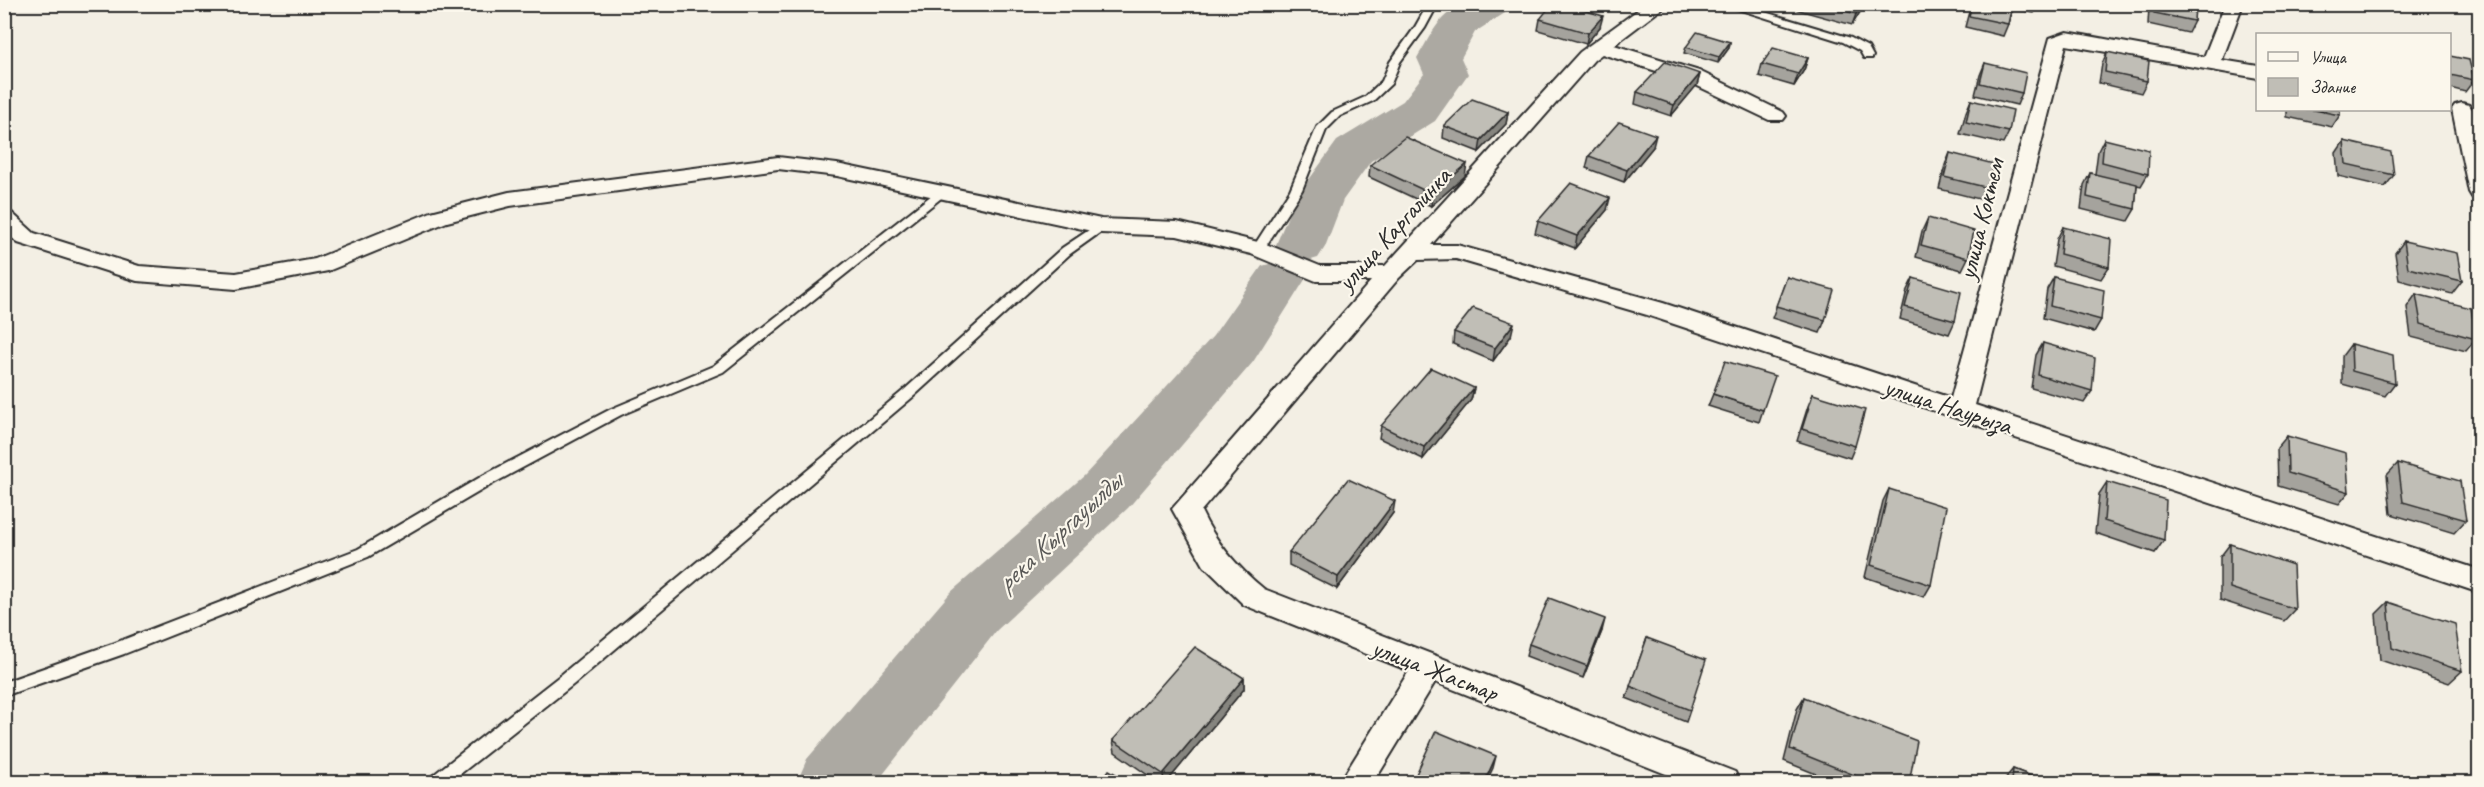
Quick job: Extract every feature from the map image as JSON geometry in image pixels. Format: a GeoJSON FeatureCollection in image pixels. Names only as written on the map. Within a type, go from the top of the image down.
{"type":"FeatureCollection","features":[{"type":"Feature","properties":{"kind":"street","name":"улица Каргалинка"},"geometry":{"type":"LineString","coordinates":[[1186,509],[1390,273],[1412,253],[1587,56],[1659,4]]}},
{"type":"Feature","properties":{"kind":"street"},"geometry":{"type":"LineString","coordinates":[[2234,4],[2211,64],[2256,72]]}},
{"type":"Feature","properties":{"kind":"street","name":"улица Коктем"},"geometry":{"type":"LineString","coordinates":[[1961,410],[2057,42],[2067,38],[2211,64]]}},
{"type":"Feature","properties":{"kind":"street"},"geometry":{"type":"LineString","coordinates":[[1599,47],[1655,62],[1704,81],[1743,103],[1776,116]]}},
{"type":"Feature","properties":{"kind":"street"},"geometry":{"type":"LineString","coordinates":[[2464,109],[2480,192]]}},
{"type":"Feature","properties":{"kind":"street"},"geometry":{"type":"LineString","coordinates":[[4,218],[26,238],[137,273],[236,281],[320,266],[439,218],[509,199],[778,163],[837,170],[1101,226],[1177,229],[1258,249],[1316,273],[1334,275],[1390,273]]}},
{"type":"Feature","properties":{"kind":"street","name":"улица Наурыза"},"geometry":{"type":"LineString","coordinates":[[1412,253],[1457,252],[1655,309],[2480,582]]}},
{"type":"Feature","properties":{"kind":"street","name":"улица Жастар"},"geometry":{"type":"LineString","coordinates":[[1186,509],[1202,546],[1227,577],[1254,597],[1723,783]]}},
{"type":"Feature","properties":{"kind":"street"},"geometry":{"type":"LineString","coordinates":[[1356,783],[1428,667]]}},
{"type":"Feature","properties":{"kind":"lane"},"geometry":{"type":"LineString","coordinates":[[1258,249],[1296,190],[1321,129],[1336,114],[1369,99],[1387,82],[1395,62],[1420,28],[1432,4]]}},
{"type":"Feature","properties":{"kind":"lane"},"geometry":{"type":"LineString","coordinates":[[1726,4],[1847,40],[1864,49],[1868,56]]}},
{"type":"Feature","properties":{"kind":"lane"},"geometry":{"type":"LineString","coordinates":[[4,688],[118,649],[363,552],[489,479],[616,412],[718,369],[940,193]]}},
{"type":"Feature","properties":{"kind":"lane"},"geometry":{"type":"LineString","coordinates":[[438,783],[568,679],[882,416],[1066,251],[1101,226]]}},
{"type":"Feature","properties":{"kind":"building"},"geometry":{"type":"Polygon","coordinates":[[[1552,4],[1563,4],[1603,16],[1588,33],[1540,19],[1552,4]]]}},
{"type":"Feature","properties":{"kind":"building"},"geometry":{"type":"Polygon","coordinates":[[[1823,4],[1862,4],[1856,14],[1823,4]]]}},
{"type":"Feature","properties":{"kind":"building"},"geometry":{"type":"Polygon","coordinates":[[[1972,4],[2012,6],[2008,24],[1969,16],[1972,4]]]}},
{"type":"Feature","properties":{"kind":"building"},"geometry":{"type":"Polygon","coordinates":[[[2154,4],[2195,4],[2194,21],[2154,13],[2154,4]]]}},
{"type":"Feature","properties":{"kind":"building"},"geometry":{"type":"Polygon","coordinates":[[[1697,32],[1730,42],[1719,57],[1686,47],[1697,32]]]}},
{"type":"Feature","properties":{"kind":"building"},"geometry":{"type":"Polygon","coordinates":[[[1773,48],[1808,58],[1798,74],[1762,64],[1773,48]]]}},
{"type":"Feature","properties":{"kind":"building"},"geometry":{"type":"Polygon","coordinates":[[[2107,52],[2149,61],[2147,81],[2105,72],[2107,52]]]}},
{"type":"Feature","properties":{"kind":"building"},"geometry":{"type":"Polygon","coordinates":[[[2451,56],[2469,60],[2474,80],[2451,75],[2451,56]]]}},
{"type":"Feature","properties":{"kind":"building"},"geometry":{"type":"Polygon","coordinates":[[[1665,62],[1700,74],[1674,105],[1637,92],[1665,62]]]}},
{"type":"Feature","properties":{"kind":"building"},"geometry":{"type":"Polygon","coordinates":[[[1985,63],[2026,73],[2022,93],[1980,83],[1985,63]]]}},
{"type":"Feature","properties":{"kind":"building"},"geometry":{"type":"Polygon","coordinates":[[[1472,99],[1508,112],[1481,140],[1444,126],[1472,99]]]}},
{"type":"Feature","properties":{"kind":"building"},"geometry":{"type":"Polygon","coordinates":[[[1971,100],[2013,110],[2009,132],[1966,122],[1971,100]]]}},
{"type":"Feature","properties":{"kind":"building"},"geometry":{"type":"Polygon","coordinates":[[[2319,111],[2340,111],[2340,115],[2319,111]]]}},
{"type":"Feature","properties":{"kind":"building"},"geometry":{"type":"Polygon","coordinates":[[[1619,122],[1656,135],[1627,170],[1589,156],[1619,122]]]}},
{"type":"Feature","properties":{"kind":"building"},"geometry":{"type":"Polygon","coordinates":[[[1405,137],[1467,164],[1432,194],[1370,165],[1405,137]]]}},
{"type":"Feature","properties":{"kind":"building"},"geometry":{"type":"Polygon","coordinates":[[[2104,139],[2149,150],[2148,174],[2102,162],[2104,139]]]}},
{"type":"Feature","properties":{"kind":"building"},"geometry":{"type":"Polygon","coordinates":[[[2344,141],[2391,152],[2394,175],[2346,164],[2344,141]]]}},
{"type":"Feature","properties":{"kind":"building"},"geometry":{"type":"Polygon","coordinates":[[[1950,153],[1994,164],[1989,188],[1944,177],[1950,153]]]}},
{"type":"Feature","properties":{"kind":"building"},"geometry":{"type":"Polygon","coordinates":[[[2090,173],[2137,184],[2135,209],[2087,197],[2090,173]]]}},
{"type":"Feature","properties":{"kind":"building"},"geometry":{"type":"Polygon","coordinates":[[[1571,183],[1610,198],[1577,236],[1538,221],[1571,183]]]}},
{"type":"Feature","properties":{"kind":"building"},"geometry":{"type":"Polygon","coordinates":[[[1928,218],[1974,231],[1968,258],[1921,245],[1928,218]]]}},
{"type":"Feature","properties":{"kind":"building"},"geometry":{"type":"Polygon","coordinates":[[[2063,227],[2111,239],[2109,267],[2060,254],[2063,227]]]}},
{"type":"Feature","properties":{"kind":"building"},"geometry":{"type":"Polygon","coordinates":[[[2404,241],[2457,253],[2462,281],[2408,268],[2404,241]]]}},
{"type":"Feature","properties":{"kind":"building"},"geometry":{"type":"Polygon","coordinates":[[[1787,277],[1834,290],[1825,320],[1776,306],[1787,277]]]}},
{"type":"Feature","properties":{"kind":"building"},"geometry":{"type":"Polygon","coordinates":[[[2054,277],[2104,290],[2101,320],[2050,306],[2054,277]]]}},
{"type":"Feature","properties":{"kind":"building"},"geometry":{"type":"Polygon","coordinates":[[[1913,278],[1961,292],[1955,321],[1905,307],[1913,278]]]}},
{"type":"Feature","properties":{"kind":"building"},"geometry":{"type":"Polygon","coordinates":[[[2416,294],[2471,308],[2476,339],[2421,324],[2416,294]]]}},
{"type":"Feature","properties":{"kind":"building"},"geometry":{"type":"Polygon","coordinates":[[[1473,308],[1514,323],[1495,348],[1454,332],[1473,308]]]}},
{"type":"Feature","properties":{"kind":"building"},"geometry":{"type":"Polygon","coordinates":[[[2043,343],[2095,358],[2092,391],[2038,375],[2043,343]]]}},
{"type":"Feature","properties":{"kind":"building"},"geometry":{"type":"Polygon","coordinates":[[[2351,344],[2393,355],[2395,383],[2352,371],[2351,344]]]}},
{"type":"Feature","properties":{"kind":"building"},"geometry":{"type":"Polygon","coordinates":[[[1725,361],[1775,376],[1763,410],[1713,394],[1725,361]]]}},
{"type":"Feature","properties":{"kind":"building"},"geometry":{"type":"Polygon","coordinates":[[[1431,368],[1474,388],[1424,447],[1381,426],[1431,368]]]}},
{"type":"Feature","properties":{"kind":"building"},"geometry":{"type":"Polygon","coordinates":[[[1813,394],[1865,410],[1855,446],[1802,429],[1813,394]]]}},
{"type":"Feature","properties":{"kind":"building"},"geometry":{"type":"Polygon","coordinates":[[[2287,436],[2346,453],[2349,492],[2288,473],[2287,436]]]}},
{"type":"Feature","properties":{"kind":"building"},"geometry":{"type":"Polygon","coordinates":[[[2398,463],[2460,481],[2466,520],[2403,502],[2398,463]]]}},
{"type":"Feature","properties":{"kind":"building"},"geometry":{"type":"Polygon","coordinates":[[[1348,479],[1395,501],[1338,577],[1289,552],[1348,479]]]}},
{"type":"Feature","properties":{"kind":"building"},"geometry":{"type":"Polygon","coordinates":[[[2107,482],[2166,500],[2164,540],[2104,521],[2107,482]]]}},
{"type":"Feature","properties":{"kind":"building"},"geometry":{"type":"Polygon","coordinates":[[[1889,489],[1946,507],[1931,585],[1871,565],[1889,489]]]}},
{"type":"Feature","properties":{"kind":"building"},"geometry":{"type":"Polygon","coordinates":[[[2230,544],[2293,565],[2295,609],[2230,588],[2230,544]]]}},
{"type":"Feature","properties":{"kind":"building"},"geometry":{"type":"Polygon","coordinates":[[[1549,598],[1605,619],[1587,666],[1529,644],[1549,598]]]}},
{"type":"Feature","properties":{"kind":"building"},"geometry":{"type":"Polygon","coordinates":[[[2388,602],[2455,624],[2462,671],[2392,648],[2388,602]]]}},
{"type":"Feature","properties":{"kind":"building"},"geometry":{"type":"Polygon","coordinates":[[[1647,638],[1706,660],[1690,710],[1630,686],[1647,638]]]}},
{"type":"Feature","properties":{"kind":"building"},"geometry":{"type":"Polygon","coordinates":[[[1195,647],[1244,678],[1163,774],[1113,740],[1195,647]]]}},
{"type":"Feature","properties":{"kind":"building"},"geometry":{"type":"Polygon","coordinates":[[[1804,697],[1917,741],[1909,783],[1874,783],[1790,749],[1804,697]]]}},
{"type":"Feature","properties":{"kind":"building"},"geometry":{"type":"Polygon","coordinates":[[[1436,731],[1496,756],[1484,783],[1412,783],[1436,731]]]}},
{"type":"Feature","properties":{"kind":"building"},"geometry":{"type":"Polygon","coordinates":[[[2013,769],[2049,783],[2012,783],[2013,769]]]}},
{"type":"Feature","properties":{"kind":"building"},"geometry":{"type":"Polygon","coordinates":[[[1109,770],[1131,783],[1100,783],[1109,770]]]}},
{"type":"Feature","properties":{"kind":"waterway","name":"река Кыргауылды"},"geometry":{"type":"LineString","coordinates":[[1300,247],[1319,199],[1354,151],[1419,111],[1446,74],[1439,58],[1458,24],[1491,4]]}},
{"type":"Feature","properties":{"kind":"waterway","name":"река Кыргауылды"},"geometry":{"type":"LineString","coordinates":[[833,782],[974,611],[1106,492],[1233,349],[1280,278]]}}]}
